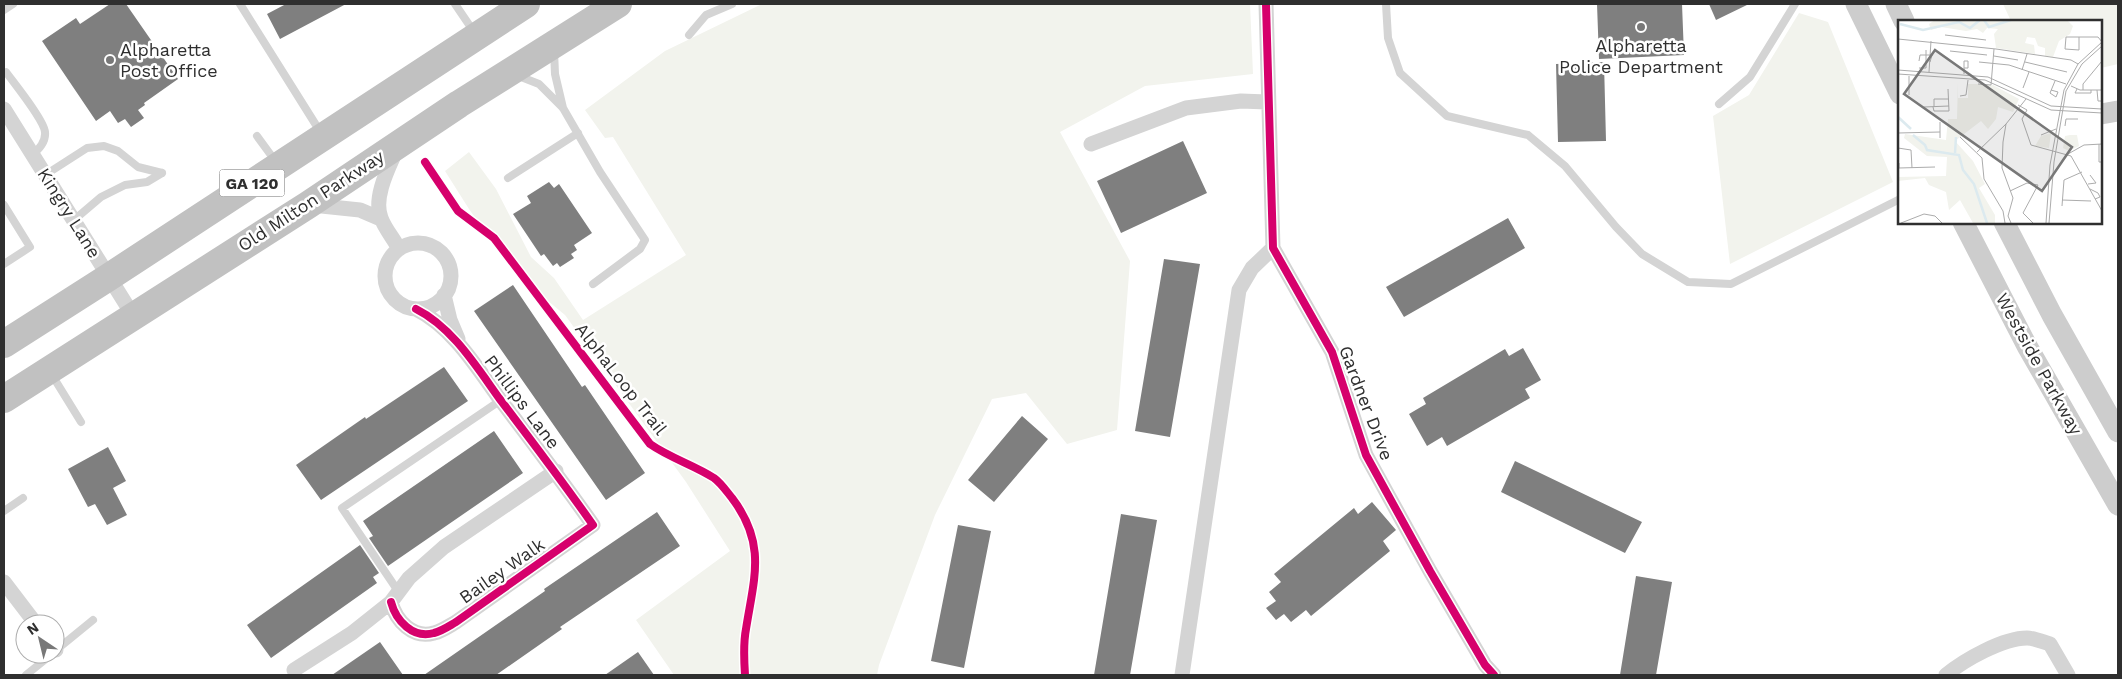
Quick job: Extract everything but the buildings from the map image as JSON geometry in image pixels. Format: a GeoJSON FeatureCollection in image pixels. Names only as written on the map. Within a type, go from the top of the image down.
{"type":"FeatureCollection","features":[{"type":"Feature","properties":{"kind":"highway","name":"GA 120"},"geometry":{"type":"LineString","coordinates":[[4,344],[526,4]]}},
{"type":"Feature","properties":{"kind":"highway","name":"Old Milton Parkway"},"geometry":{"type":"LineString","coordinates":[[4,399],[308,205],[553,44],[618,4]]}},
{"type":"Feature","properties":{"kind":"main road"},"geometry":{"type":"LineString","coordinates":[[1856,4],[1898,90]]}},
{"type":"Feature","properties":{"kind":"main road"},"geometry":{"type":"LineString","coordinates":[[1896,4],[1904,20]]}},
{"type":"Feature","properties":{"kind":"main road"},"geometry":{"type":"LineString","coordinates":[[2102,114],[2118,111]]}},
{"type":"Feature","properties":{"kind":"main road","name":"Westside Parkway"},"geometry":{"type":"LineString","coordinates":[[1964,224],[2026,346],[2118,505]]}},
{"type":"Feature","properties":{"kind":"main road","name":"Westside Parkway"},"geometry":{"type":"LineString","coordinates":[[2005,224],[2052,315],[2118,432]]}},
{"type":"Feature","properties":{"kind":"street","name":"Gardner Drive"},"geometry":{"type":"LineString","coordinates":[[1266,4],[1267,102],[1273,248],[1332,352],[1366,455],[1430,571],[1485,665],[1494,675]]}},
{"type":"Feature","properties":{"kind":"street"},"geometry":{"type":"LineString","coordinates":[[1092,144],[1186,108],[1241,101],[1267,102]]}},
{"type":"Feature","properties":{"kind":"street","name":"Kingry Lane"},"geometry":{"type":"LineString","coordinates":[[4,109],[134,317]]}},
{"type":"Feature","properties":{"kind":"street"},"geometry":{"type":"LineString","coordinates":[[399,249],[381,219],[380,195],[388,169],[400,143]]}},
{"type":"Feature","properties":{"kind":"street"},"geometry":{"type":"LineString","coordinates":[[308,205],[360,210],[381,219]]}},
{"type":"Feature","properties":{"kind":"street"},"geometry":{"type":"LineString","coordinates":[[419,243],[429,245],[441,253],[449,266],[450,276],[449,286],[444,296],[432,305],[416,308],[406,307],[397,302],[390,294],[386,285],[385,274],[387,264],[392,256],[399,249],[409,244],[419,243]]}},
{"type":"Feature","properties":{"kind":"street"},"geometry":{"type":"LineString","coordinates":[[1182,675],[1239,290],[1252,268],[1273,248]]}},
{"type":"Feature","properties":{"kind":"street","name":"Phillips Lane"},"geometry":{"type":"LineString","coordinates":[[444,296],[451,323],[466,353]]}},
{"type":"Feature","properties":{"kind":"street","name":"Phillips Lane"},"geometry":{"type":"LineString","coordinates":[[416,308],[429,315],[466,353],[556,471],[592,525]]}},
{"type":"Feature","properties":{"kind":"street"},"geometry":{"type":"LineString","coordinates":[[294,670],[352,633],[395,596],[425,562],[444,547],[556,471]]}},
{"type":"Feature","properties":{"kind":"street","name":"Bailey Walk"},"geometry":{"type":"LineString","coordinates":[[395,596],[394,613],[402,624],[414,631],[426,634],[442,630],[592,525]]}},
{"type":"Feature","properties":{"kind":"street"},"geometry":{"type":"LineString","coordinates":[[4,582],[28,614]]}},
{"type":"Feature","properties":{"kind":"street"},"geometry":{"type":"LineString","coordinates":[[1946,675],[1959,665],[2011,640],[2028,638],[2050,644],[2068,675]]}},
{"type":"Feature","properties":{"kind":"lane"},"geometry":{"type":"LineString","coordinates":[[4,10],[13,4]]}},
{"type":"Feature","properties":{"kind":"lane"},"geometry":{"type":"LineString","coordinates":[[240,4],[323,136]]}},
{"type":"Feature","properties":{"kind":"lane"},"geometry":{"type":"LineString","coordinates":[[455,4],[476,36]]}},
{"type":"Feature","properties":{"kind":"lane"},"geometry":{"type":"LineString","coordinates":[[689,35],[706,15],[732,4]]}},
{"type":"Feature","properties":{"kind":"lane"},"geometry":{"type":"LineString","coordinates":[[1386,4],[1388,38],[1400,73],[1447,116],[1528,135],[1565,166],[1616,227],[1642,254],[1688,282],[1731,284],[1898,200]]}},
{"type":"Feature","properties":{"kind":"lane"},"geometry":{"type":"LineString","coordinates":[[1719,104],[1750,77],[1794,4]]}},
{"type":"Feature","properties":{"kind":"lane"},"geometry":{"type":"LineString","coordinates":[[553,44],[555,74],[563,108]]}},
{"type":"Feature","properties":{"kind":"lane"},"geometry":{"type":"LineString","coordinates":[[4,73],[6,72],[44,126],[44,140],[40,148],[32,155]]}},
{"type":"Feature","properties":{"kind":"lane"},"geometry":{"type":"LineString","coordinates":[[509,73],[539,84],[563,108],[600,172],[644,240],[640,249],[593,284]]}},
{"type":"Feature","properties":{"kind":"lane"},"geometry":{"type":"LineString","coordinates":[[508,178],[578,133]]}},
{"type":"Feature","properties":{"kind":"lane"},"geometry":{"type":"LineString","coordinates":[[257,136],[278,166]]}},
{"type":"Feature","properties":{"kind":"lane"},"geometry":{"type":"LineString","coordinates":[[45,175],[87,148],[104,146],[118,151],[138,167],[162,173],[147,182],[124,185],[101,197],[74,220]]}},
{"type":"Feature","properties":{"kind":"lane"},"geometry":{"type":"LineString","coordinates":[[4,205],[30,247],[4,264]]}},
{"type":"Feature","properties":{"kind":"lane"},"geometry":{"type":"LineString","coordinates":[[49,371],[81,422]]}},
{"type":"Feature","properties":{"kind":"lane"},"geometry":{"type":"LineString","coordinates":[[395,596],[342,508],[501,400]]}},
{"type":"Feature","properties":{"kind":"lane"},"geometry":{"type":"LineString","coordinates":[[4,510],[23,498]]}},
{"type":"Feature","properties":{"kind":"lane"},"geometry":{"type":"LineString","coordinates":[[65,643],[93,620]]}},
{"type":"Feature","properties":{"kind":"lane"},"geometry":{"type":"LineString","coordinates":[[26,675],[39,664]]}},
{"type":"Feature","properties":{"kind":"shaded area"},"geometry":{"type":"Polygon","coordinates":[[[762,4],[1250,4],[1253,74],[1145,86],[1060,132],[1130,261],[1117,430],[1067,444],[1026,393],[992,399],[935,515],[879,665],[877,675],[674,675],[636,620],[730,551],[686,482],[565,315],[514,273],[445,171],[469,152],[496,189],[531,257],[554,278],[583,320],[686,255],[613,137],[605,138],[585,110],[665,51],[762,4]]]}},
{"type":"Feature","properties":{"kind":"shaded area"},"geometry":{"type":"Polygon","coordinates":[[[2003,4],[2118,4],[2118,64],[2102,68],[2102,20],[2011,20],[2003,4]]]}},
{"type":"Feature","properties":{"kind":"shaded area"},"geometry":{"type":"Polygon","coordinates":[[[1799,13],[1828,22],[1893,182],[1730,264],[1713,116],[1749,95],[1799,13]]]}},
{"type":"Feature","properties":{"kind":"cycle path"},"geometry":{"type":"LineString","coordinates":[[1266,4],[1273,248],[1332,352],[1366,455],[1430,571],[1485,665],[1494,675]]}},
{"type":"Feature","properties":{"kind":"cycle path","name":"AlphaLoop Trail"},"geometry":{"type":"LineString","coordinates":[[425,162],[458,211],[494,238],[650,444],[714,478],[732,498],[743,515],[754,546],[755,562],[744,640],[745,675]]}},
{"type":"Feature","properties":{"kind":"cycle path"},"geometry":{"type":"LineString","coordinates":[[391,602],[401,622],[412,631],[426,634],[437,632],[456,622],[593,525],[462,348],[441,326],[416,309]]}},
{"type":"Feature","properties":{"kind":"place","name":"Alpharetta Police Department"},"geometry":{"type":"Point","coordinates":[1641,27]}},
{"type":"Feature","properties":{"kind":"place","name":"Alpharetta Post Office"},"geometry":{"type":"Point","coordinates":[110,60]}}]}
